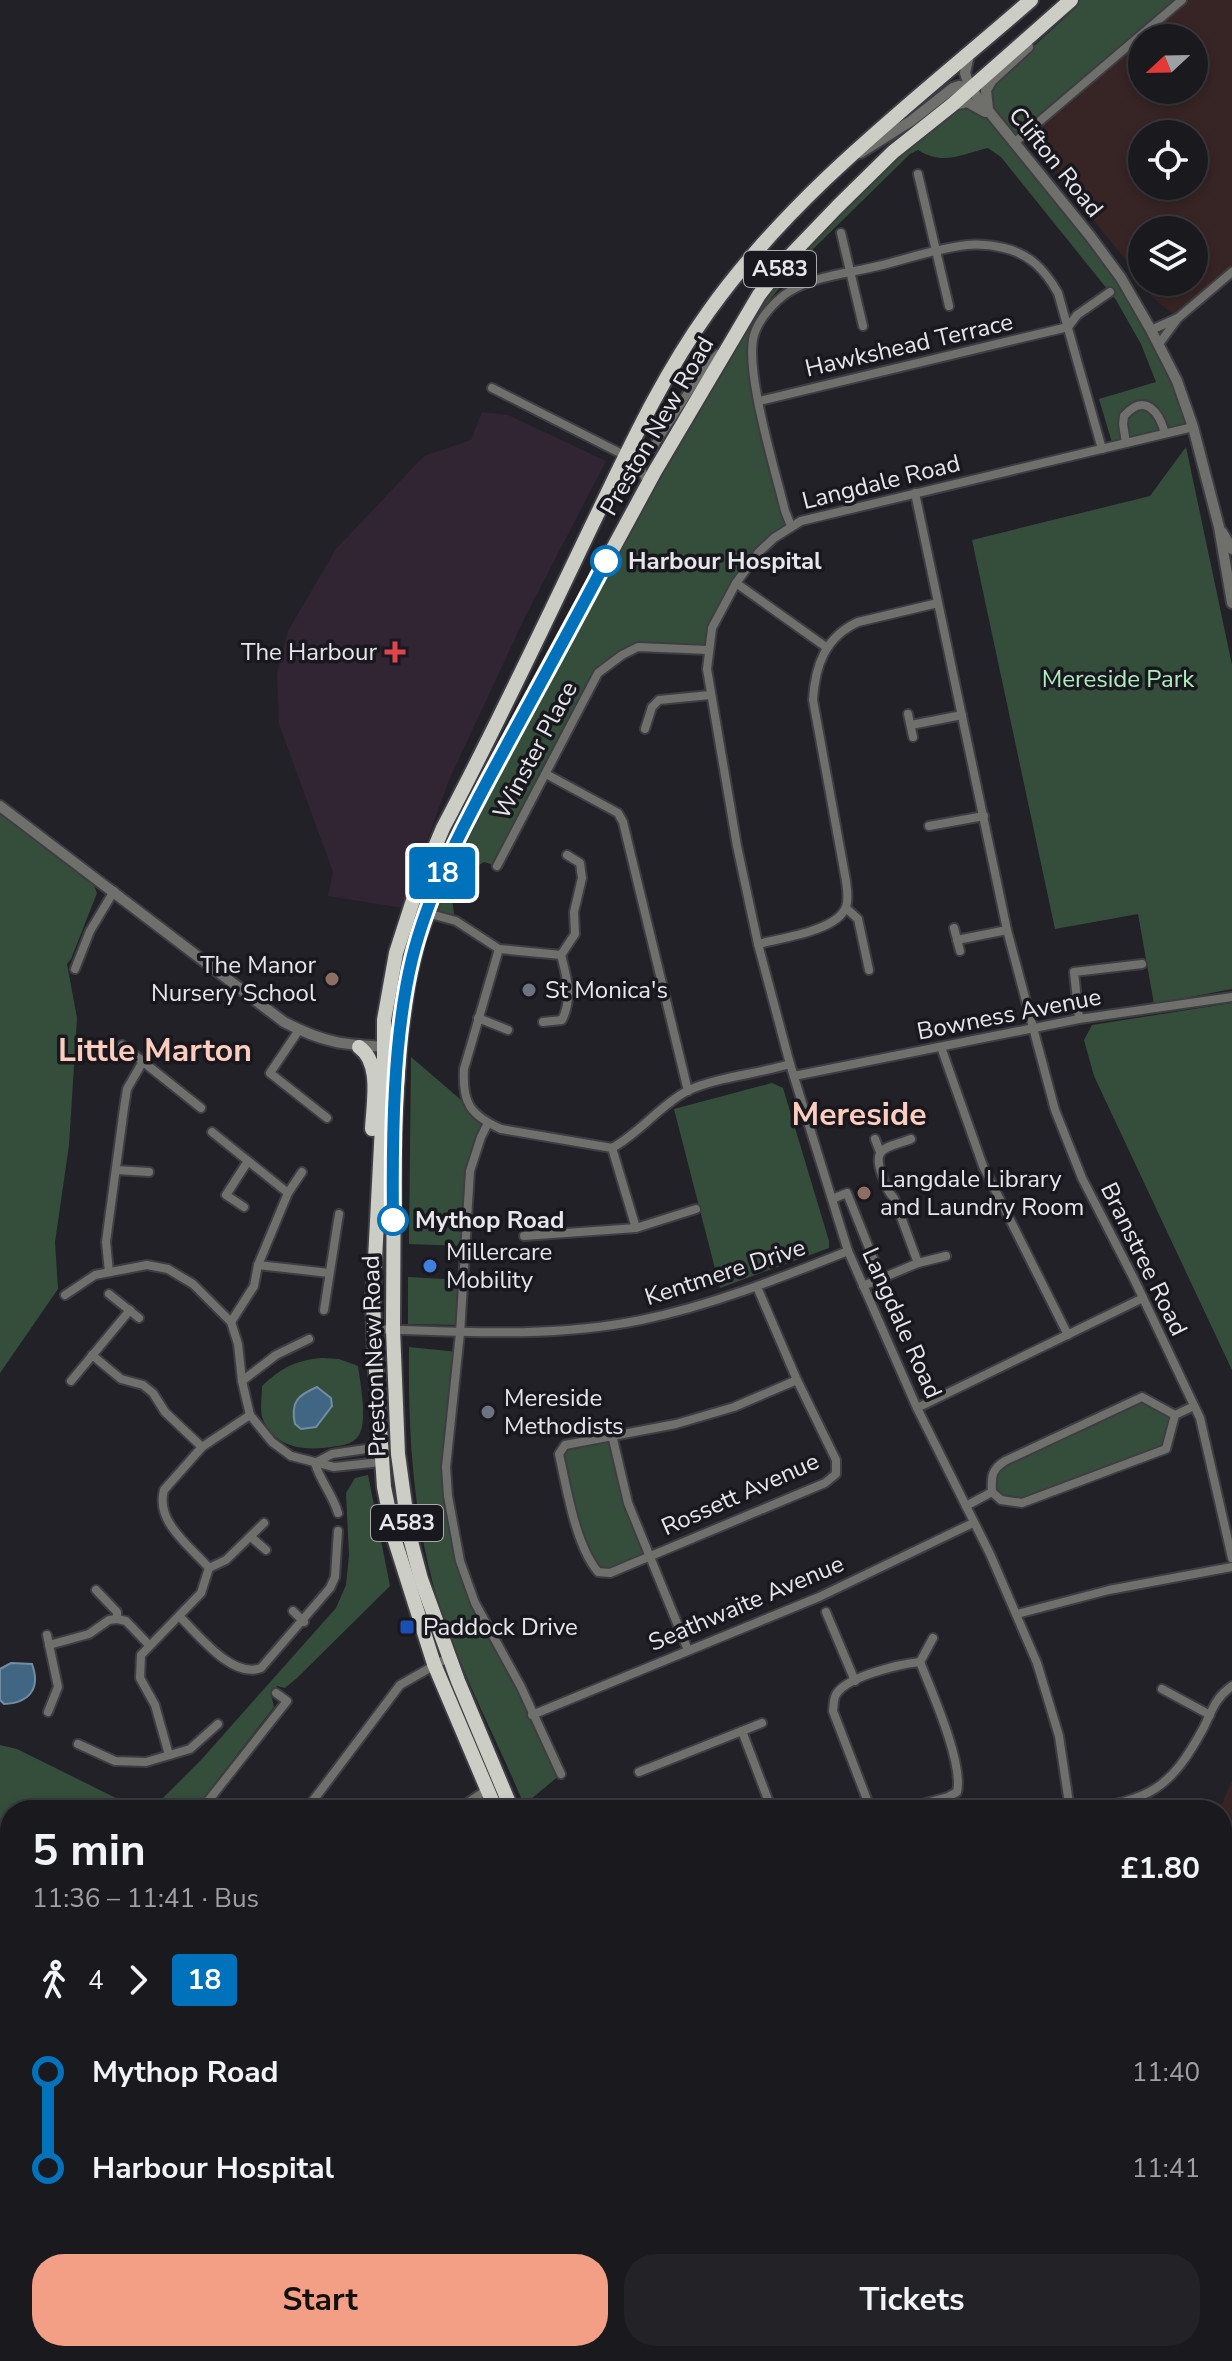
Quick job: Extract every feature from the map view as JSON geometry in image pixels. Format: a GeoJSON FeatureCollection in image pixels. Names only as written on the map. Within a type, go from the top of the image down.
{"type":"FeatureCollection","features":[{"type":"Feature","properties":{"kind":"highway","name":"Preston New Road"},"geometry":{"type":"LineString","coordinates":[[492,1800],[434,1664],[395,1541],[383,1455],[373,1329],[384,1087],[383,1047],[386,1006],[396,953],[443,828],[626,456],[663,385],[708,312],[760,246],[838,167],[1031,0]]}},
{"type":"Feature","properties":{"kind":"highway","name":"Preston New Road"},"geometry":{"type":"LineString","coordinates":[[508,1800],[436,1625],[409,1534],[400,1470],[393,1330],[392,1200],[399,1048],[412,961],[427,913],[470,814],[648,484],[759,295],[788,258],[893,152],[952,105],[1071,0]]}},
{"type":"Feature","properties":{"kind":"highway","name":"A583"},"geometry":{"type":"LineString","coordinates":[[359,1047],[368,1055],[373,1068],[372,1144],[379,1160]]}},
{"type":"Feature","properties":{"kind":"highway"},"geometry":{"type":"LineString","coordinates":[[397,1436],[383,1455],[400,1470]]}},
{"type":"Feature","properties":{"kind":"street"},"geometry":{"type":"LineString","coordinates":[[952,105],[967,102],[981,108],[1002,135],[1012,141],[1182,0]]}},
{"type":"Feature","properties":{"kind":"street"},"geometry":{"type":"LineString","coordinates":[[988,109],[986,90],[992,80],[1039,37],[1048,20]]}},
{"type":"Feature","properties":{"kind":"street"},"geometry":{"type":"LineString","coordinates":[[969,55],[965,73],[970,88]]}},
{"type":"Feature","properties":{"kind":"street","name":"A583"},"geometry":{"type":"LineString","coordinates":[[838,167],[903,126],[953,88],[970,88]]}},
{"type":"Feature","properties":{"kind":"street","name":"Clifton Road"},"geometry":{"type":"LineString","coordinates":[[970,88],[1113,268],[1159,344],[1177,381],[1193,427],[1219,527],[1232,603]]}},
{"type":"Feature","properties":{"kind":"street"},"geometry":{"type":"LineString","coordinates":[[918,174],[949,306]]}},
{"type":"Feature","properties":{"kind":"street"},"geometry":{"type":"LineString","coordinates":[[841,233],[863,326]]}},
{"type":"Feature","properties":{"kind":"street"},"geometry":{"type":"LineString","coordinates":[[791,526],[750,357],[759,323],[777,301],[805,284],[957,247],[984,245],[1023,255],[1048,275],[1058,293],[1102,449]]}},
{"type":"Feature","properties":{"kind":"street"},"geometry":{"type":"LineString","coordinates":[[1159,344],[1178,318],[1232,272]]}},
{"type":"Feature","properties":{"kind":"street"},"geometry":{"type":"LineString","coordinates":[[1068,327],[1077,315],[1110,292]]}},
{"type":"Feature","properties":{"kind":"street"},"geometry":{"type":"LineString","coordinates":[[1151,330],[1178,318]]}},
{"type":"Feature","properties":{"kind":"street","name":"Hawkshead Terrace"},"geometry":{"type":"LineString","coordinates":[[759,401],[1068,327]]}},
{"type":"Feature","properties":{"kind":"street"},"geometry":{"type":"LineString","coordinates":[[626,456],[641,455],[663,436],[700,374],[734,335]]}},
{"type":"Feature","properties":{"kind":"street"},"geometry":{"type":"LineString","coordinates":[[492,388],[626,456],[641,469],[648,484]]}},
{"type":"Feature","properties":{"kind":"street"},"geometry":{"type":"LineString","coordinates":[[1126,443],[1124,416],[1139,407],[1157,411],[1165,433]]}},
{"type":"Feature","properties":{"kind":"street","name":"Langdale Road"},"geometry":{"type":"LineString","coordinates":[[1069,1800],[1059,1736],[1037,1663],[1017,1614],[917,1408],[848,1251],[790,1064],[758,944],[710,695],[708,650],[712,628],[736,583],[759,552],[791,526],[812,518],[1193,427]]}},
{"type":"Feature","properties":{"kind":"street","name":"Branstree Road"},"geometry":{"type":"LineString","coordinates":[[915,493],[1007,930],[1055,1110],[1082,1178],[1200,1418],[1232,1558]]}},
{"type":"Feature","properties":{"kind":"street","name":"Clifton Road"},"geometry":{"type":"LineString","coordinates":[[1219,527],[1232,549]]}},
{"type":"Feature","properties":{"kind":"street"},"geometry":{"type":"LineString","coordinates":[[736,583],[826,647]]}},
{"type":"Feature","properties":{"kind":"street"},"geometry":{"type":"LineString","coordinates":[[758,944],[816,929],[840,916],[846,908],[846,881],[813,700],[814,679],[826,647],[858,622],[938,603]]}},
{"type":"Feature","properties":{"kind":"street","name":"Winster Place"},"geometry":{"type":"LineString","coordinates":[[497,866],[598,673],[638,647],[708,650]]}},
{"type":"Feature","properties":{"kind":"street"},"geometry":{"type":"LineString","coordinates":[[645,729],[652,707],[659,700],[710,695]]}},
{"type":"Feature","properties":{"kind":"street"},"geometry":{"type":"LineString","coordinates":[[908,714],[913,737]]}},
{"type":"Feature","properties":{"kind":"street"},"geometry":{"type":"LineString","coordinates":[[911,725],[962,715]]}},
{"type":"Feature","properties":{"kind":"street"},"geometry":{"type":"LineString","coordinates":[[546,774],[618,813],[623,822],[688,1091]]}},
{"type":"Feature","properties":{"kind":"street"},"geometry":{"type":"LineString","coordinates":[[0,806],[270,1012],[299,1030],[328,1042],[399,1048]]}},
{"type":"Feature","properties":{"kind":"street"},"geometry":{"type":"LineString","coordinates":[[929,826],[984,816]]}},
{"type":"Feature","properties":{"kind":"street"},"geometry":{"type":"LineString","coordinates":[[543,1022],[562,1020],[568,1008],[569,986],[561,955],[575,934],[574,912],[582,878],[580,863],[567,855]]}},
{"type":"Feature","properties":{"kind":"street"},"geometry":{"type":"LineString","coordinates":[[75,969],[90,931],[114,891]]}},
{"type":"Feature","properties":{"kind":"street"},"geometry":{"type":"LineString","coordinates":[[846,908],[858,919],[869,970]]}},
{"type":"Feature","properties":{"kind":"street"},"geometry":{"type":"LineString","coordinates":[[427,913],[456,921],[499,949],[561,955]]}},
{"type":"Feature","properties":{"kind":"street"},"geometry":{"type":"LineString","coordinates":[[954,928],[960,951]]}},
{"type":"Feature","properties":{"kind":"street"},"geometry":{"type":"LineString","coordinates":[[957,940],[1007,930]]}},
{"type":"Feature","properties":{"kind":"street"},"geometry":{"type":"LineString","coordinates":[[499,949],[464,1069],[463,1096],[469,1107],[488,1123],[501,1129],[612,1148],[688,1091],[790,1064]]}},
{"type":"Feature","properties":{"kind":"street"},"geometry":{"type":"LineString","coordinates":[[1063,973],[1142,964]]}},
{"type":"Feature","properties":{"kind":"street"},"geometry":{"type":"LineString","coordinates":[[1074,972],[1079,1019]]}},
{"type":"Feature","properties":{"kind":"street","name":"Bowness Avenue"},"geometry":{"type":"LineString","coordinates":[[794,1076],[1079,1019],[1232,997]]}},
{"type":"Feature","properties":{"kind":"street"},"geometry":{"type":"LineString","coordinates":[[478,1018],[508,1030]]}},
{"type":"Feature","properties":{"kind":"street"},"geometry":{"type":"LineString","coordinates":[[299,1030],[270,1073],[327,1118]]}},
{"type":"Feature","properties":{"kind":"street"},"geometry":{"type":"LineString","coordinates":[[122,1045],[201,1108]]}},
{"type":"Feature","properties":{"kind":"street"},"geometry":{"type":"LineString","coordinates":[[941,1047],[983,1166],[1068,1335]]}},
{"type":"Feature","properties":{"kind":"street"},"geometry":{"type":"LineString","coordinates":[[109,1272],[106,1242],[127,1089],[142,1063]]}},
{"type":"Feature","properties":{"kind":"street"},"geometry":{"type":"LineString","coordinates":[[488,1123],[470,1171],[460,1333],[446,1467],[452,1525],[460,1561],[475,1603],[516,1678],[561,1774]]}},
{"type":"Feature","properties":{"kind":"street"},"geometry":{"type":"LineString","coordinates":[[212,1132],[288,1193]]}},
{"type":"Feature","properties":{"kind":"street"},"geometry":{"type":"LineString","coordinates":[[875,1139],[880,1152]]}},
{"type":"Feature","properties":{"kind":"street"},"geometry":{"type":"LineString","coordinates":[[911,1139],[880,1152],[876,1160],[918,1263]]}},
{"type":"Feature","properties":{"kind":"street"},"geometry":{"type":"LineString","coordinates":[[612,1148],[636,1228]]}},
{"type":"Feature","properties":{"kind":"street"},"geometry":{"type":"LineString","coordinates":[[244,1207],[226,1195],[248,1161]]}},
{"type":"Feature","properties":{"kind":"street"},"geometry":{"type":"LineString","coordinates":[[116,1170],[149,1172]]}},
{"type":"Feature","properties":{"kind":"street"},"geometry":{"type":"LineString","coordinates":[[231,1322],[254,1286],[258,1265],[288,1193],[302,1172]]}},
{"type":"Feature","properties":{"kind":"street"},"geometry":{"type":"LineString","coordinates":[[832,1199],[847,1193],[881,1278]]}},
{"type":"Feature","properties":{"kind":"street"},"geometry":{"type":"LineString","coordinates":[[524,1236],[636,1228],[696,1209]]}},
{"type":"Feature","properties":{"kind":"street"},"geometry":{"type":"LineString","coordinates":[[324,1310],[339,1214]]}},
{"type":"Feature","properties":{"kind":"street","name":"Kentmere Drive"},"geometry":{"type":"LineString","coordinates":[[373,1329],[460,1333],[551,1331],[640,1320],[718,1300],[848,1251]]}},
{"type":"Feature","properties":{"kind":"street"},"geometry":{"type":"LineString","coordinates":[[863,1286],[918,1263],[946,1256]]}},
{"type":"Feature","properties":{"kind":"street"},"geometry":{"type":"LineString","coordinates":[[65,1295],[95,1275],[147,1265],[168,1269],[193,1284],[231,1322],[238,1344],[250,1415],[282,1449],[291,1456],[334,1467],[383,1455]]}},
{"type":"Feature","properties":{"kind":"street"},"geometry":{"type":"LineString","coordinates":[[258,1265],[329,1273]]}},
{"type":"Feature","properties":{"kind":"street","name":"Rossett Avenue"},"geometry":{"type":"LineString","coordinates":[[650,1555],[825,1483],[836,1474],[836,1460],[757,1287]]}},
{"type":"Feature","properties":{"kind":"street"},"geometry":{"type":"LineString","coordinates":[[109,1294],[139,1318]]}},
{"type":"Feature","properties":{"kind":"street"},"geometry":{"type":"LineString","coordinates":[[917,1408],[1143,1298]]}},
{"type":"Feature","properties":{"kind":"street"},"geometry":{"type":"LineString","coordinates":[[71,1381],[130,1310]]}},
{"type":"Feature","properties":{"kind":"street"},"geometry":{"type":"LineString","coordinates":[[242,1381],[276,1355],[309,1339]]}},
{"type":"Feature","properties":{"kind":"street"},"geometry":{"type":"LineString","coordinates":[[92,1355],[121,1379],[143,1385],[153,1393],[165,1412],[202,1447]]}},
{"type":"Feature","properties":{"kind":"street"},"geometry":{"type":"LineString","coordinates":[[650,1555],[610,1573],[598,1572],[591,1562],[573,1511],[559,1454],[565,1445],[676,1424],[734,1407],[797,1380]]}},
{"type":"Feature","properties":{"kind":"street"},"geometry":{"type":"LineString","coordinates":[[1175,1415],[1142,1397],[995,1467],[991,1478],[992,1492],[1001,1500],[1022,1503],[1166,1449],[1175,1415],[1194,1406]]}},
{"type":"Feature","properties":{"kind":"street"},"geometry":{"type":"LineString","coordinates":[[209,1568],[168,1522],[162,1507],[164,1490],[202,1447],[250,1415]]}},
{"type":"Feature","properties":{"kind":"street"},"geometry":{"type":"LineString","coordinates":[[612,1435],[628,1503],[688,1650]]}},
{"type":"Feature","properties":{"kind":"street"},"geometry":{"type":"LineString","coordinates":[[315,1463],[332,1454],[383,1455]]}},
{"type":"Feature","properties":{"kind":"street"},"geometry":{"type":"LineString","coordinates":[[315,1463],[338,1513]]}},
{"type":"Feature","properties":{"kind":"street"},"geometry":{"type":"LineString","coordinates":[[966,1506],[992,1492]]}},
{"type":"Feature","properties":{"kind":"street"},"geometry":{"type":"LineString","coordinates":[[169,1755],[155,1705],[140,1678],[141,1655],[201,1593],[209,1568],[226,1560],[264,1523]]}},
{"type":"Feature","properties":{"kind":"street","name":"Seathwaite Avenue"},"geometry":{"type":"LineString","coordinates":[[532,1715],[819,1597],[973,1523]]}},
{"type":"Feature","properties":{"kind":"street"},"geometry":{"type":"LineString","coordinates":[[179,1616],[239,1669],[251,1671],[261,1668],[324,1598],[335,1577],[338,1531]]}},
{"type":"Feature","properties":{"kind":"street"},"geometry":{"type":"LineString","coordinates":[[251,1537],[266,1550]]}},
{"type":"Feature","properties":{"kind":"street"},"geometry":{"type":"LineString","coordinates":[[1017,1614],[1109,1590],[1232,1567]]}},
{"type":"Feature","properties":{"kind":"street"},"geometry":{"type":"LineString","coordinates":[[96,1590],[117,1612],[117,1619]]}},
{"type":"Feature","properties":{"kind":"street"},"geometry":{"type":"LineString","coordinates":[[293,1611],[304,1622]]}},
{"type":"Feature","properties":{"kind":"street"},"geometry":{"type":"LineString","coordinates":[[826,1612],[855,1681]]}},
{"type":"Feature","properties":{"kind":"street"},"geometry":{"type":"LineString","coordinates":[[48,1712],[58,1687],[48,1640],[89,1634],[109,1620],[117,1619],[126,1621],[149,1645]]}},
{"type":"Feature","properties":{"kind":"street"},"geometry":{"type":"LineString","coordinates":[[933,1638],[920,1662],[954,1755],[959,1783],[957,1792],[937,1800]]}},
{"type":"Feature","properties":{"kind":"street"},"geometry":{"type":"LineString","coordinates":[[314,1800],[400,1685],[449,1657]]}},
{"type":"Feature","properties":{"kind":"street"},"geometry":{"type":"LineString","coordinates":[[867,1800],[833,1711],[834,1697],[840,1688],[893,1665],[920,1662]]}},
{"type":"Feature","properties":{"kind":"street"},"geometry":{"type":"LineString","coordinates":[[1130,1800],[1147,1794],[1174,1775],[1219,1695],[1232,1686]]}},
{"type":"Feature","properties":{"kind":"street"},"geometry":{"type":"LineString","coordinates":[[1162,1689],[1210,1715]]}},
{"type":"Feature","properties":{"kind":"street"},"geometry":{"type":"LineString","coordinates":[[209,1800],[287,1701],[276,1693]]}},
{"type":"Feature","properties":{"kind":"street"},"geometry":{"type":"LineString","coordinates":[[639,1772],[762,1723]]}},
{"type":"Feature","properties":{"kind":"street"},"geometry":{"type":"LineString","coordinates":[[78,1744],[125,1763],[146,1762],[190,1749],[218,1724]]}},
{"type":"Feature","properties":{"kind":"street"},"geometry":{"type":"LineString","coordinates":[[742,1731],[768,1800]]}},
{"type":"Feature","properties":{"kind":"street"},"geometry":{"type":"LineString","coordinates":[[472,1800],[488,1789]]}},
{"type":"Feature","properties":{"kind":"shaded area"},"geometry":{"type":"Polygon","coordinates":[[[1182,0],[1232,0],[1232,272],[1208,292],[1208,216],[1128,216],[1128,263],[1024,134],[1128,46],[1128,104],[1208,104],[1208,24],[1154,24],[1182,0]]]}},
{"type":"Feature","properties":{"kind":"shaded area"},"geometry":{"type":"Polygon","coordinates":[[[1152,296],[1204,296],[1178,318],[1152,296]]]}},
{"type":"Feature","properties":{"kind":"shaded area","name":"The Harbour"},"geometry":{"type":"Polygon","coordinates":[[[482,412],[508,415],[606,461],[525,617],[449,780],[403,908],[328,896],[333,872],[279,724],[277,673],[288,631],[336,549],[424,456],[471,440],[482,412]]]}},
{"type":"Feature","properties":{"kind":"shaded area"},"geometry":{"type":"Polygon","coordinates":[[[1232,1780],[1232,1800],[1224,1800],[1232,1780]]]}},
{"type":"Feature","properties":{"kind":"green space"},"geometry":{"type":"Polygon","coordinates":[[[1080,0],[1182,0],[1154,24],[1128,24],[1128,46],[1014,143],[1128,292],[1128,296],[1138,305],[1193,427],[1113,446],[1099,399],[1156,382],[1141,344],[1116,300],[1001,157],[988,148],[944,158],[918,150],[910,154],[807,255],[750,329],[750,357],[791,526],[774,538],[720,611],[708,650],[638,647],[598,673],[497,866],[484,862],[460,879],[453,900],[456,921],[427,913],[634,508],[788,258],[952,105],[988,107],[986,90],[1070,13],[1080,0]]]}},
{"type":"Feature","properties":{"kind":"green space","name":"Mereside Park"},"geometry":{"type":"Polygon","coordinates":[[[1186,447],[1232,665],[1232,989],[1154,1004],[1138,914],[1055,929],[972,540],[1150,496],[1186,447]]]}},
{"type":"Feature","properties":{"kind":"green space"},"geometry":{"type":"Polygon","coordinates":[[[0,807],[94,886],[97,893],[67,964],[77,1018],[69,1145],[55,1242],[58,1289],[0,1373],[0,807]]]}},
{"type":"Feature","properties":{"kind":"green space"},"geometry":{"type":"Polygon","coordinates":[[[1232,1003],[1232,1370],[1094,1076],[1084,1040],[1092,1025],[1232,1003]]]}},
{"type":"Feature","properties":{"kind":"green space"},"geometry":{"type":"Polygon","coordinates":[[[411,1057],[488,1123],[470,1171],[465,1246],[409,1244],[411,1057]]]}},
{"type":"Feature","properties":{"kind":"green space"},"geometry":{"type":"Polygon","coordinates":[[[772,1083],[783,1088],[829,1248],[720,1288],[674,1109],[772,1083]]]}},
{"type":"Feature","properties":{"kind":"green space"},"geometry":{"type":"Polygon","coordinates":[[[408,1277],[463,1280],[461,1325],[408,1324],[408,1277]]]}},
{"type":"Feature","properties":{"kind":"green space"},"geometry":{"type":"Polygon","coordinates":[[[409,1347],[458,1352],[446,1467],[469,1589],[561,1774],[530,1800],[522,1800],[440,1608],[418,1511],[410,1413],[409,1347]]]}},
{"type":"Feature","properties":{"kind":"green space"},"geometry":{"type":"Polygon","coordinates":[[[322,1358],[339,1359],[358,1366],[363,1401],[362,1429],[357,1438],[343,1445],[310,1448],[290,1445],[274,1435],[262,1417],[262,1386],[289,1366],[322,1358]]]}},
{"type":"Feature","properties":{"kind":"green space"},"geometry":{"type":"Polygon","coordinates":[[[1142,1397],[1175,1415],[1166,1449],[1022,1503],[1009,1503],[992,1492],[995,1467],[1142,1397]]]}},
{"type":"Feature","properties":{"kind":"green space"},"geometry":{"type":"Polygon","coordinates":[[[612,1435],[618,1468],[650,1555],[610,1573],[598,1572],[591,1562],[559,1454],[565,1445],[612,1435]]]}},
{"type":"Feature","properties":{"kind":"green space"},"geometry":{"type":"Polygon","coordinates":[[[368,1475],[390,1586],[297,1678],[285,1688],[277,1686],[271,1694],[274,1707],[202,1800],[161,1800],[201,1760],[336,1608],[346,1585],[349,1555],[346,1493],[355,1478],[368,1475]]]}},
{"type":"Feature","properties":{"kind":"green space"},"geometry":{"type":"Polygon","coordinates":[[[0,1745],[17,1749],[120,1800],[0,1800],[0,1745]]]}},
{"type":"Feature","properties":{"kind":"water"},"geometry":{"type":"Polygon","coordinates":[[[317,1387],[331,1398],[332,1406],[316,1427],[301,1429],[295,1424],[295,1405],[300,1396],[317,1387]]]}},
{"type":"Feature","properties":{"kind":"water"},"geometry":{"type":"Polygon","coordinates":[[[11,1663],[32,1664],[34,1687],[20,1701],[4,1704],[0,1700],[0,1669],[11,1663]]]}},
{"type":"Feature","properties":{"kind":"bus line","name":"18"},"geometry":{"type":"LineString","coordinates":[[393,1220],[400,1039],[418,939],[436,888],[464,826],[606,561]]}},
{"type":"Feature","properties":{"kind":"place","name":"Harbour Hospital"},"geometry":{"type":"Point","coordinates":[606,561]}},
{"type":"Feature","properties":{"kind":"place","name":"The Harbour"},"geometry":{"type":"Point","coordinates":[395,652]}},
{"type":"Feature","properties":{"kind":"place","name":"The Manor Nursery School"},"geometry":{"type":"Point","coordinates":[332,979]}},
{"type":"Feature","properties":{"kind":"place","name":"St Monica's"},"geometry":{"type":"Point","coordinates":[529,990]}},
{"type":"Feature","properties":{"kind":"place","name":"Langdale Library and Laundry Room"},"geometry":{"type":"Point","coordinates":[864,1193]}},
{"type":"Feature","properties":{"kind":"place","name":"Mythop Road"},"geometry":{"type":"Point","coordinates":[393,1220]}},
{"type":"Feature","properties":{"kind":"place","name":"Millercare Mobility"},"geometry":{"type":"Point","coordinates":[430,1266]}},
{"type":"Feature","properties":{"kind":"place","name":"Mereside Methodists"},"geometry":{"type":"Point","coordinates":[488,1412]}},
{"type":"Feature","properties":{"kind":"place","name":"Paddock Drive"},"geometry":{"type":"Point","coordinates":[407,1627]}},
{"type":"Feature","properties":{"kind":"district","name":"Little Marton"},"geometry":{"type":"Point","coordinates":[155,1050]}},
{"type":"Feature","properties":{"kind":"district","name":"Mereside"},"geometry":{"type":"Point","coordinates":[859,1114]}}]}
